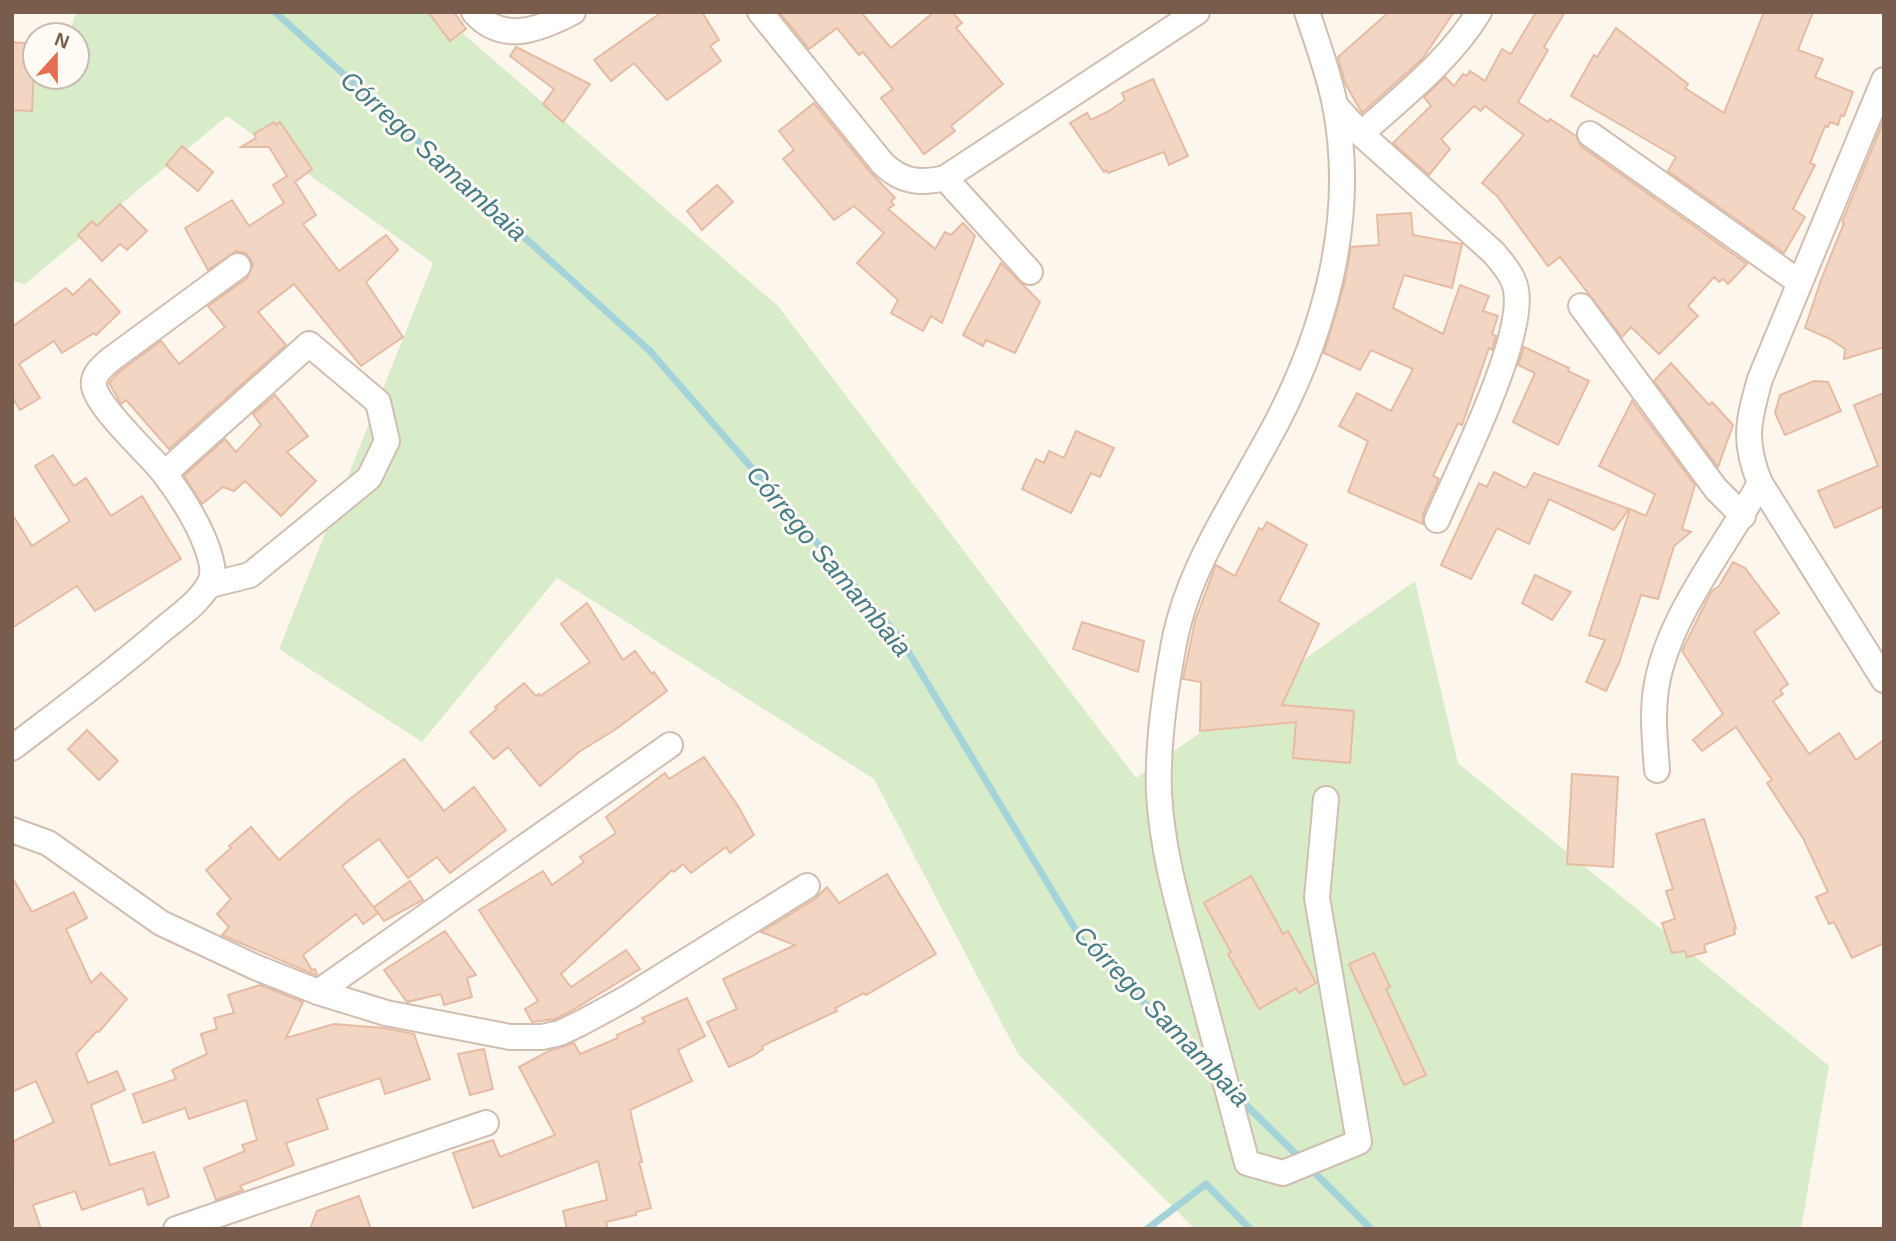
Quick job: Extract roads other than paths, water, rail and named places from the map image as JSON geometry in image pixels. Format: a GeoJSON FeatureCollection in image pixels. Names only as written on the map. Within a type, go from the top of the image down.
{"type":"FeatureCollection","features":[{"type":"Feature","properties":{"kind":"street"},"geometry":{"type":"LineString","coordinates":[[474,12],[481,20],[505,31],[532,31],[573,12]]}},
{"type":"Feature","properties":{"kind":"street"},"geometry":{"type":"LineString","coordinates":[[760,12],[859,137],[891,173],[913,181],[945,178],[1197,12]]}},
{"type":"Feature","properties":{"kind":"street"},"geometry":{"type":"LineString","coordinates":[[1307,12],[1335,105],[1342,173],[1338,247],[1310,349],[1280,418],[1229,510],[1185,603],[1174,641],[1160,749],[1160,802],[1171,876],[1247,1163],[1283,1173],[1359,1142],[1317,898],[1326,799]]}},
{"type":"Feature","properties":{"kind":"street"},"geometry":{"type":"LineString","coordinates":[[1361,134],[1422,80],[1449,52],[1479,12]]}},
{"type":"Feature","properties":{"kind":"street"},"geometry":{"type":"LineString","coordinates":[[1884,80],[1760,379],[1748,435],[1749,453],[1760,483],[1884,680]]}},
{"type":"Feature","properties":{"kind":"street"},"geometry":{"type":"LineString","coordinates":[[1335,105],[1361,134],[1494,253],[1506,269],[1516,290],[1511,338],[1500,373],[1437,520]]}},
{"type":"Feature","properties":{"kind":"street"},"geometry":{"type":"LineString","coordinates":[[1590,134],[1799,282]]}},
{"type":"Feature","properties":{"kind":"street"},"geometry":{"type":"LineString","coordinates":[[945,178],[1030,272]]}},
{"type":"Feature","properties":{"kind":"street"},"geometry":{"type":"LineString","coordinates":[[210,585],[212,567],[201,533],[165,473],[103,404],[94,385],[95,377],[110,360],[238,266]]}},
{"type":"Feature","properties":{"kind":"street"},"geometry":{"type":"LineString","coordinates":[[1581,306],[1716,489],[1743,516]]}},
{"type":"Feature","properties":{"kind":"street"},"geometry":{"type":"LineString","coordinates":[[12,748],[115,671],[185,611],[210,585],[250,575],[369,478],[387,441],[378,402],[309,344],[165,473]]}},
{"type":"Feature","properties":{"kind":"street"},"geometry":{"type":"LineString","coordinates":[[1657,770],[1653,730],[1656,688],[1667,649],[1682,615],[1743,516],[1760,483]]}},
{"type":"Feature","properties":{"kind":"street"},"geometry":{"type":"LineString","coordinates":[[318,992],[670,745]]}},
{"type":"Feature","properties":{"kind":"street"},"geometry":{"type":"LineString","coordinates":[[12,830],[48,844],[161,923],[255,967],[318,992],[386,1013],[469,1031],[531,1038],[551,1035],[581,1023],[627,998],[807,886]]}},
{"type":"Feature","properties":{"kind":"street"},"geometry":{"type":"LineString","coordinates":[[176,1229],[486,1123]]}},
{"type":"Feature","properties":{"kind":"waterway","name":"Córrego Samambaia"},"geometry":{"type":"LineString","coordinates":[[275,12],[649,350],[900,638],[1083,942],[1215,1073]]}},
{"type":"Feature","properties":{"kind":"waterway","name":"Córrego Samambaia"},"geometry":{"type":"LineString","coordinates":[[1238,1097],[1302,1160]]}},
{"type":"Feature","properties":{"kind":"waterway","name":"Córrego Samambaia"},"geometry":{"type":"LineString","coordinates":[[1310,1168],[1371,1229]]}},
{"type":"Feature","properties":{"kind":"waterway"},"geometry":{"type":"LineString","coordinates":[[1147,1229],[1206,1184],[1250,1229]]}}]}
